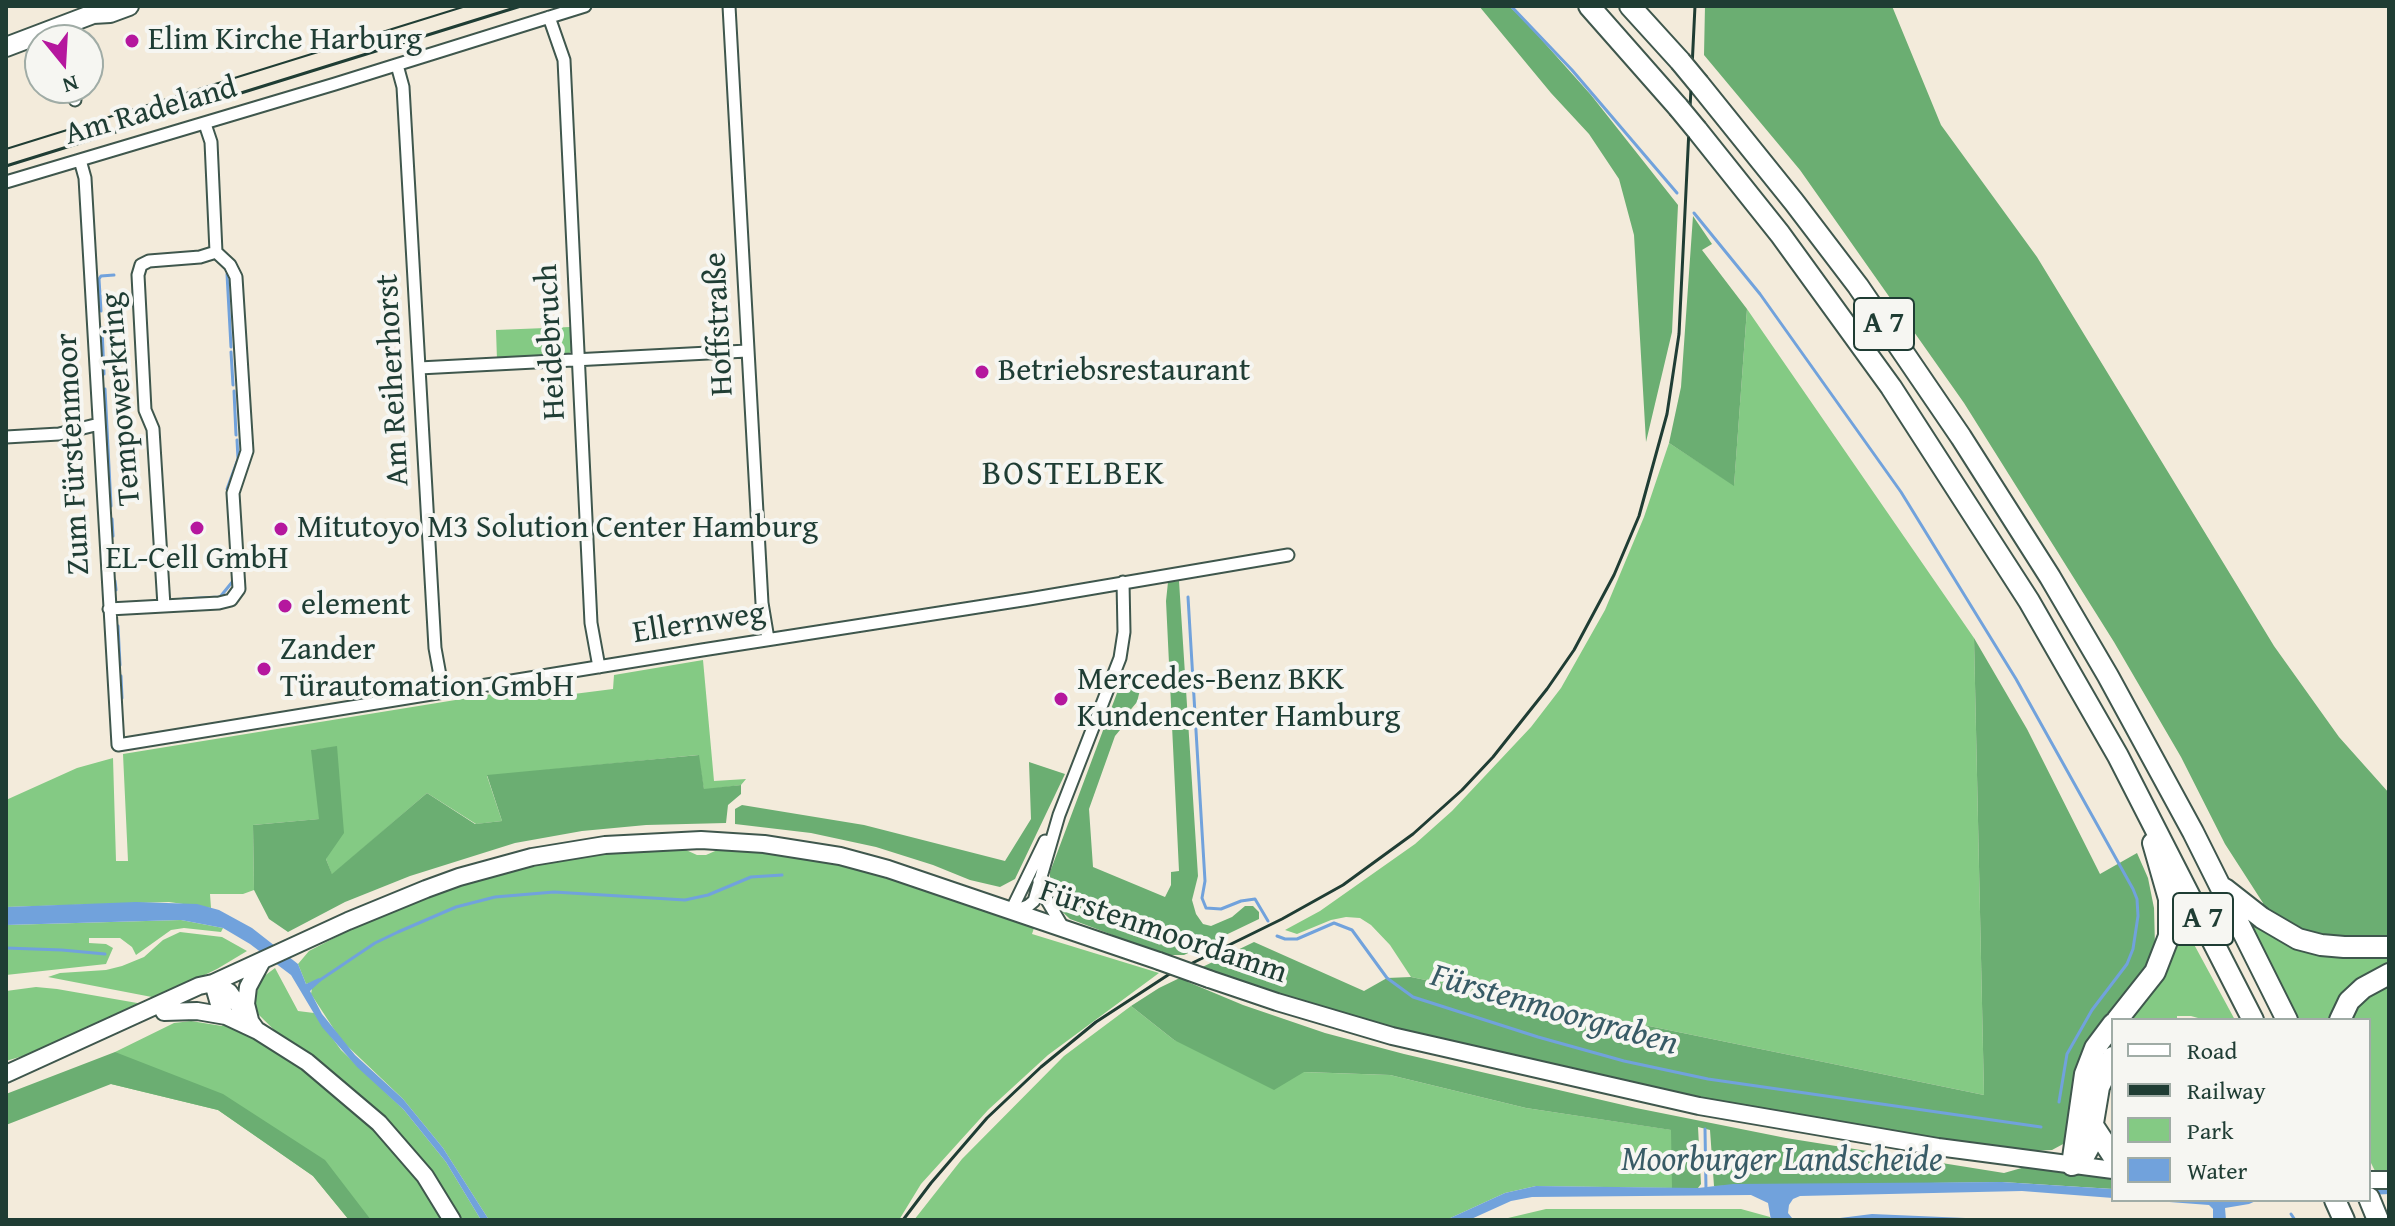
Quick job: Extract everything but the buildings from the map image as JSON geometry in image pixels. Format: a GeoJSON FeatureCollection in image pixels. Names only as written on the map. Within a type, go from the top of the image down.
{"type":"FeatureCollection","features":[{"type":"Feature","properties":{"kind":"highway","name":"A 7"},"geometry":{"type":"LineString","coordinates":[[1589,6],[1678,107],[1780,234],[1839,313],[1935,454],[2029,601],[2118,756],[2252,1018]]}},
{"type":"Feature","properties":{"kind":"highway","name":"A 7"},"geometry":{"type":"LineString","coordinates":[[1630,6],[1699,84],[1831,250],[1961,437],[2050,577],[2108,676],[2222,887],[2286,1018]]}},
{"type":"Feature","properties":{"kind":"highway"},"geometry":{"type":"LineString","coordinates":[[2118,1018],[2155,972],[2170,927],[2169,899],[2154,850],[2151,819]]}},
{"type":"Feature","properties":{"kind":"highway"},"geometry":{"type":"LineString","coordinates":[[2222,887],[2262,918],[2298,939],[2333,946],[2389,947]]}},
{"type":"Feature","properties":{"kind":"highway"},"geometry":{"type":"LineString","coordinates":[[2341,1018],[2349,1001],[2363,988],[2389,974]]}},
{"type":"Feature","properties":{"kind":"highway"},"geometry":{"type":"LineString","coordinates":[[2072,1165],[2085,1074],[2095,1048],[2111,1027]]}},
{"type":"Feature","properties":{"kind":"highway"},"geometry":{"type":"LineString","coordinates":[[2072,1165],[2082,1160],[2087,1152],[2099,1087],[2111,1061]]}},
{"type":"Feature","properties":{"kind":"highway"},"geometry":{"type":"LineString","coordinates":[[2092,1124],[2111,1153]]}},
{"type":"Feature","properties":{"kind":"main road"},"geometry":{"type":"LineString","coordinates":[[6,47],[70,31],[98,10],[110,13],[129,6]]}},
{"type":"Feature","properties":{"kind":"main road","name":"Fürstenmoordamm"},"geometry":{"type":"LineString","coordinates":[[6,1074],[199,986],[246,974],[262,961],[382,906],[459,877],[532,857],[605,845],[653,841],[752,843],[840,856],[903,874],[1209,979],[1379,1033],[1667,1099],[1938,1147],[2111,1170]]}},
{"type":"Feature","properties":{"kind":"main road"},"geometry":{"type":"LineString","coordinates":[[246,974],[246,1004],[254,1026]]}},
{"type":"Feature","properties":{"kind":"main road"},"geometry":{"type":"LineString","coordinates":[[213,983],[229,992],[254,1026]]}},
{"type":"Feature","properties":{"kind":"main road"},"geometry":{"type":"LineString","coordinates":[[213,983],[226,1016]]}},
{"type":"Feature","properties":{"kind":"main road","name":"Fürstenmoordamm"},"geometry":{"type":"LineString","coordinates":[[6,1085],[202,994],[213,983]]}},
{"type":"Feature","properties":{"kind":"main road"},"geometry":{"type":"LineString","coordinates":[[164,1012],[197,1011],[226,1016],[254,1026],[322,1073],[379,1123],[425,1176],[452,1220]]}},
{"type":"Feature","properties":{"kind":"street","name":"Am Radeland"},"geometry":{"type":"LineString","coordinates":[[6,182],[585,6]]}},
{"type":"Feature","properties":{"kind":"street","name":"Hoffstraße"},"geometry":{"type":"LineString","coordinates":[[729,6],[762,603],[768,639]]}},
{"type":"Feature","properties":{"kind":"street","name":"Heidebruch"},"geometry":{"type":"LineString","coordinates":[[549,17],[564,60],[591,623],[599,667]]}},
{"type":"Feature","properties":{"kind":"street","name":"Am Reiherhorst"},"geometry":{"type":"LineString","coordinates":[[397,65],[403,87],[435,648],[443,692]]}},
{"type":"Feature","properties":{"kind":"street"},"geometry":{"type":"LineString","coordinates":[[109,609],[224,603],[233,598],[240,586],[233,493],[247,451],[236,277],[230,265],[216,252],[211,142],[205,124]]}},
{"type":"Feature","properties":{"kind":"street","name":"Zum Fürstenmoor"},"geometry":{"type":"LineString","coordinates":[[80,160],[85,178],[118,745]]}},
{"type":"Feature","properties":{"kind":"street","name":"Tempowerkring"},"geometry":{"type":"LineString","coordinates":[[164,606],[153,429],[145,410],[138,271],[149,261],[200,257],[216,252]]}},
{"type":"Feature","properties":{"kind":"street"},"geometry":{"type":"LineString","coordinates":[[419,368],[747,351]]}},
{"type":"Feature","properties":{"kind":"street"},"geometry":{"type":"LineString","coordinates":[[6,437],[59,434],[99,424]]}},
{"type":"Feature","properties":{"kind":"street","name":"Ellernweg"},"geometry":{"type":"LineString","coordinates":[[118,745],[1288,555]]}},
{"type":"Feature","properties":{"kind":"street"},"geometry":{"type":"LineString","coordinates":[[1011,911],[1032,904],[1059,815],[1120,658],[1124,632],[1123,582]]}},
{"type":"Feature","properties":{"kind":"street"},"geometry":{"type":"LineString","coordinates":[[1011,911],[1059,815]]}},
{"type":"Feature","properties":{"kind":"street"},"geometry":{"type":"LineString","coordinates":[[1039,881],[1064,929]]}},
{"type":"Feature","properties":{"kind":"green space"},"geometry":{"type":"Polygon","coordinates":[[[1479,6],[1509,6],[1524,20],[1591,95],[1678,205],[1672,332],[1646,442],[1634,235],[1619,179],[1589,134],[1479,6]]]}},
{"type":"Feature","properties":{"kind":"green space"},"geometry":{"type":"Polygon","coordinates":[[[1705,6],[1892,6],[1941,125],[2037,257],[2274,646],[2339,737],[2389,793],[2389,943],[2330,943],[2264,912],[2263,903],[2225,844],[2181,757],[2114,642],[1964,403],[1800,170],[1704,55],[1705,6]]]}},
{"type":"Feature","properties":{"kind":"green space"},"geometry":{"type":"Polygon","coordinates":[[[1693,216],[1712,244],[1702,250],[1747,309],[1734,486],[1669,443],[1681,387],[1693,216]]]}},
{"type":"Feature","properties":{"kind":"green space"},"geometry":{"type":"Polygon","coordinates":[[[1747,309],[1974,638],[1984,1095],[1411,977],[1390,945],[1360,918],[1331,920],[1297,934],[1285,930],[1320,911],[1415,844],[1452,811],[1531,727],[1561,688],[1605,610],[1644,517],[1669,443],[1734,485],[1747,309]]]}},
{"type":"Feature","properties":{"kind":"green space"},"geometry":{"type":"Polygon","coordinates":[[[570,327],[572,350],[567,356],[497,360],[496,330],[570,327]]]}},
{"type":"Feature","properties":{"kind":"green space"},"geometry":{"type":"Polygon","coordinates":[[[1179,581],[1198,876],[1192,900],[1203,924],[1211,926],[1232,917],[1245,906],[1253,906],[1259,912],[1259,919],[1184,955],[1169,955],[1125,942],[1070,919],[1054,904],[1057,902],[1050,883],[1050,872],[1120,685],[1129,683],[1141,686],[1137,702],[1122,720],[1125,724],[1115,736],[1089,809],[1093,867],[1165,897],[1171,885],[1171,872],[1179,871],[1166,601],[1168,582],[1179,581]]]}},
{"type":"Feature","properties":{"kind":"green space"},"geometry":{"type":"Polygon","coordinates":[[[1974,638],[2027,729],[2100,874],[2137,853],[2148,878],[2154,908],[2155,946],[2149,964],[2111,1018],[2065,1143],[2052,1150],[2032,1151],[1889,1134],[1784,1117],[1464,1048],[1291,1001],[1206,968],[1188,982],[1325,1033],[1636,1108],[1786,1138],[2004,1173],[2025,1167],[2111,1178],[2111,1189],[2002,1182],[1714,1186],[1710,1130],[1698,1127],[1701,1184],[1698,1188],[1672,1188],[1671,1130],[1526,1108],[1390,1075],[1304,1072],[1274,1090],[1174,1040],[1131,1006],[1159,988],[1254,942],[1364,991],[1387,978],[1411,977],[1984,1095],[1974,638]]]}},
{"type":"Feature","properties":{"kind":"green space"},"geometry":{"type":"Polygon","coordinates":[[[703,660],[714,781],[746,779],[741,785],[704,790],[698,755],[487,776],[502,821],[476,824],[427,793],[332,875],[326,859],[337,747],[312,750],[320,819],[253,825],[254,890],[243,894],[210,894],[211,908],[169,902],[6,907],[6,800],[77,768],[113,758],[116,861],[128,861],[123,754],[560,683],[558,696],[613,689],[614,675],[703,660]]]}},
{"type":"Feature","properties":{"kind":"green space"},"geometry":{"type":"Polygon","coordinates":[[[337,746],[344,833],[326,859],[332,874],[427,793],[475,824],[502,821],[487,775],[699,755],[704,789],[741,785],[741,794],[728,805],[726,823],[646,825],[582,831],[515,843],[410,876],[345,902],[288,932],[269,919],[254,890],[253,825],[319,819],[311,750],[337,746]]]}},
{"type":"Feature","properties":{"kind":"green space"},"geometry":{"type":"Polygon","coordinates":[[[1029,762],[1065,774],[1015,879],[1000,887],[970,880],[876,847],[811,833],[735,824],[735,809],[742,805],[864,825],[1005,861],[1031,819],[1029,762]]]}},
{"type":"Feature","properties":{"kind":"green space"},"geometry":{"type":"Polygon","coordinates":[[[675,845],[697,855],[737,847],[830,861],[896,879],[1034,928],[1032,934],[1159,973],[1048,1055],[988,1110],[921,1184],[899,1220],[489,1220],[443,1148],[403,1099],[341,1040],[311,994],[312,988],[321,979],[306,984],[298,964],[309,951],[361,924],[438,891],[509,869],[558,859],[675,845]]]}},
{"type":"Feature","properties":{"kind":"green space"},"geometry":{"type":"Polygon","coordinates":[[[2245,911],[2389,954],[2389,969],[2335,1018],[2296,1018],[2245,911]]]}},
{"type":"Feature","properties":{"kind":"green space"},"geometry":{"type":"Polygon","coordinates":[[[2183,916],[2190,937],[2234,1018],[2130,1018],[2143,1003],[2179,917],[2183,916]]]}},
{"type":"Feature","properties":{"kind":"green space"},"geometry":{"type":"Polygon","coordinates":[[[181,920],[223,928],[221,932],[184,928],[171,930],[136,955],[132,947],[120,938],[89,938],[89,943],[106,944],[113,948],[106,964],[6,975],[6,925],[181,920]]]}},
{"type":"Feature","properties":{"kind":"green space"},"geometry":{"type":"Polygon","coordinates":[[[180,932],[222,937],[247,951],[157,998],[48,977],[122,966],[144,957],[163,940],[180,932]]]}},
{"type":"Feature","properties":{"kind":"green space"},"geometry":{"type":"Polygon","coordinates":[[[275,968],[298,1011],[314,1013],[341,1050],[404,1110],[446,1162],[481,1220],[459,1220],[449,1203],[259,1015],[255,1005],[258,987],[263,977],[275,968]]]}},
{"type":"Feature","properties":{"kind":"green space"},"geometry":{"type":"Polygon","coordinates":[[[2389,983],[2389,1175],[2377,1175],[2371,1163],[2371,1018],[2348,1018],[2358,1001],[2389,983]]]}},
{"type":"Feature","properties":{"kind":"green space"},"geometry":{"type":"Polygon","coordinates":[[[36,987],[143,1004],[33,1053],[6,1061],[6,991],[36,987]]]}},
{"type":"Feature","properties":{"kind":"green space"},"geometry":{"type":"Polygon","coordinates":[[[1131,1006],[1174,1040],[1303,1072],[1390,1075],[1526,1108],[1672,1130],[1672,1188],[1536,1186],[1505,1193],[1446,1220],[914,1220],[962,1159],[1064,1056],[1131,1006]]]}},
{"type":"Feature","properties":{"kind":"green space"},"geometry":{"type":"Polygon","coordinates":[[[174,1023],[223,1024],[251,1036],[286,1055],[356,1106],[403,1157],[447,1220],[349,1220],[313,1176],[218,1110],[111,1084],[115,1052],[174,1023]]]}},
{"type":"Feature","properties":{"kind":"green space"},"geometry":{"type":"Polygon","coordinates":[[[115,1052],[223,1094],[325,1160],[371,1220],[349,1220],[313,1176],[218,1110],[111,1084],[6,1125],[6,1094],[115,1052]]]}},
{"type":"Feature","properties":{"kind":"green space"},"geometry":{"type":"Polygon","coordinates":[[[1546,1209],[1741,1209],[1770,1217],[1771,1220],[1508,1218],[1546,1209]]]}},
{"type":"Feature","properties":{"kind":"water"},"geometry":{"type":"Polygon","coordinates":[[[136,902],[197,904],[219,910],[252,928],[298,964],[306,984],[319,978],[321,981],[310,991],[322,1014],[355,1055],[403,1099],[443,1148],[489,1220],[481,1220],[446,1162],[404,1110],[357,1067],[322,1027],[291,975],[250,944],[223,928],[181,920],[6,925],[6,907],[136,902]]]}},
{"type":"Feature","properties":{"kind":"water"},"geometry":{"type":"Polygon","coordinates":[[[2002,1182],[2111,1189],[2111,1198],[2022,1191],[1800,1196],[1789,1205],[1788,1213],[1792,1218],[1824,1220],[1771,1220],[1768,1203],[1751,1195],[1532,1197],[1511,1201],[1469,1220],[1446,1220],[1505,1193],[1536,1186],[1698,1188],[1733,1184],[2002,1182]]]}},
{"type":"Feature","properties":{"kind":"water"},"geometry":{"type":"Polygon","coordinates":[[[2169,1202],[2254,1202],[2225,1208],[2226,1220],[2213,1220],[2213,1209],[2209,1205],[2169,1202]]]}},
{"type":"Feature","properties":{"kind":"water"},"geometry":{"type":"Polygon","coordinates":[[[1872,1214],[2012,1220],[1824,1220],[1872,1214]]]}},
{"type":"Feature","properties":{"kind":"waterway"},"geometry":{"type":"LineString","coordinates":[[1511,6],[1572,70],[1677,193]]}},
{"type":"Feature","properties":{"kind":"waterway"},"geometry":{"type":"LineString","coordinates":[[1694,213],[1760,294],[1901,492],[2016,679],[2133,889],[2138,916],[2133,949],[2127,964],[2092,1010],[2067,1054],[2059,1102]]}},
{"type":"Feature","properties":{"kind":"waterway"},"geometry":{"type":"LineString","coordinates":[[227,274],[231,347]]}},
{"type":"Feature","properties":{"kind":"waterway"},"geometry":{"type":"LineString","coordinates":[[101,311],[99,279],[114,275]]}},
{"type":"Feature","properties":{"kind":"waterway"},"geometry":{"type":"LineString","coordinates":[[102,328],[104,374]]}},
{"type":"Feature","properties":{"kind":"waterway"},"geometry":{"type":"LineString","coordinates":[[231,352],[233,385]]}},
{"type":"Feature","properties":{"kind":"waterway"},"geometry":{"type":"LineString","coordinates":[[105,389],[111,506]]}},
{"type":"Feature","properties":{"kind":"waterway"},"geometry":{"type":"LineString","coordinates":[[234,391],[236,435]]}},
{"type":"Feature","properties":{"kind":"waterway"},"geometry":{"type":"LineString","coordinates":[[227,489],[238,459],[237,440]]}},
{"type":"Feature","properties":{"kind":"waterway"},"geometry":{"type":"LineString","coordinates":[[112,519],[113,536]]}},
{"type":"Feature","properties":{"kind":"waterway"},"geometry":{"type":"LineString","coordinates":[[114,549],[115,565]]}},
{"type":"Feature","properties":{"kind":"waterway"},"geometry":{"type":"LineString","coordinates":[[115,581],[116,590]]}},
{"type":"Feature","properties":{"kind":"waterway"},"geometry":{"type":"LineString","coordinates":[[183,599],[220,597],[233,581]]}},
{"type":"Feature","properties":{"kind":"waterway","name":"Fürstenmoorgraben"},"geometry":{"type":"LineString","coordinates":[[1188,597],[1205,881],[1202,898],[1206,908],[1221,909],[1255,899],[1268,921]]}},
{"type":"Feature","properties":{"kind":"waterway"},"geometry":{"type":"LineString","coordinates":[[118,626],[120,665]]}},
{"type":"Feature","properties":{"kind":"waterway"},"geometry":{"type":"LineString","coordinates":[[121,676],[122,698]]}},
{"type":"Feature","properties":{"kind":"waterway"},"geometry":{"type":"LineString","coordinates":[[320,980],[375,943],[398,932],[456,907],[495,897],[554,892],[685,900],[708,895],[751,877],[782,875]]}},
{"type":"Feature","properties":{"kind":"waterway","name":"Fürstenmoorgraben"},"geometry":{"type":"LineString","coordinates":[[1277,936],[1297,939],[1334,923],[1352,930],[1387,978],[1413,997],[1624,1061],[1708,1079],[2041,1127]]}},
{"type":"Feature","properties":{"kind":"waterway"},"geometry":{"type":"LineString","coordinates":[[6,948],[105,954]]}},
{"type":"Feature","properties":{"kind":"waterway"},"geometry":{"type":"LineString","coordinates":[[1705,1129],[1706,1190]]}},
{"type":"Feature","properties":{"kind":"waterway","name":"Moorburger Landscheide"},"geometry":{"type":"LineString","coordinates":[[2371,1190],[2389,1189]]}},
{"type":"Feature","properties":{"kind":"waterway"},"geometry":{"type":"LineString","coordinates":[[2291,1214],[2295,1220]]}},
{"type":"Feature","properties":{"kind":"tram line"},"geometry":{"type":"LineString","coordinates":[[6,149],[466,6]]}},
{"type":"Feature","properties":{"kind":"railway"},"geometry":{"type":"LineString","coordinates":[[6,166],[521,6]]}},
{"type":"Feature","properties":{"kind":"railway"},"geometry":{"type":"LineString","coordinates":[[903,1220],[987,1118],[1041,1067],[1096,1022],[1168,975],[1343,885],[1413,834],[1493,757],[1574,650],[1614,575],[1639,516],[1667,414],[1679,334],[1695,6]]}},
{"type":"Feature","properties":{"kind":"place","name":"Elim Kirche Harburg"},"geometry":{"type":"Point","coordinates":[132,41]}},
{"type":"Feature","properties":{"kind":"place","name":"Betriebsrestaurant"},"geometry":{"type":"Point","coordinates":[982,372]}},
{"type":"Feature","properties":{"kind":"place","name":"EL-Cell GmbH"},"geometry":{"type":"Point","coordinates":[197,528]}},
{"type":"Feature","properties":{"kind":"place","name":"Mitutoyo M3 Solution Center Hamburg"},"geometry":{"type":"Point","coordinates":[281,529]}},
{"type":"Feature","properties":{"kind":"place","name":"element"},"geometry":{"type":"Point","coordinates":[285,606]}},
{"type":"Feature","properties":{"kind":"place","name":"Zander Türautomation GmbH"},"geometry":{"type":"Point","coordinates":[264,669]}},
{"type":"Feature","properties":{"kind":"place","name":"Mercedes-Benz BKK Kundencenter Hamburg"},"geometry":{"type":"Point","coordinates":[1061,699]}},
{"type":"Feature","properties":{"kind":"district","name":"BOSTELBEK"},"geometry":{"type":"Point","coordinates":[1074,475]}}]}
